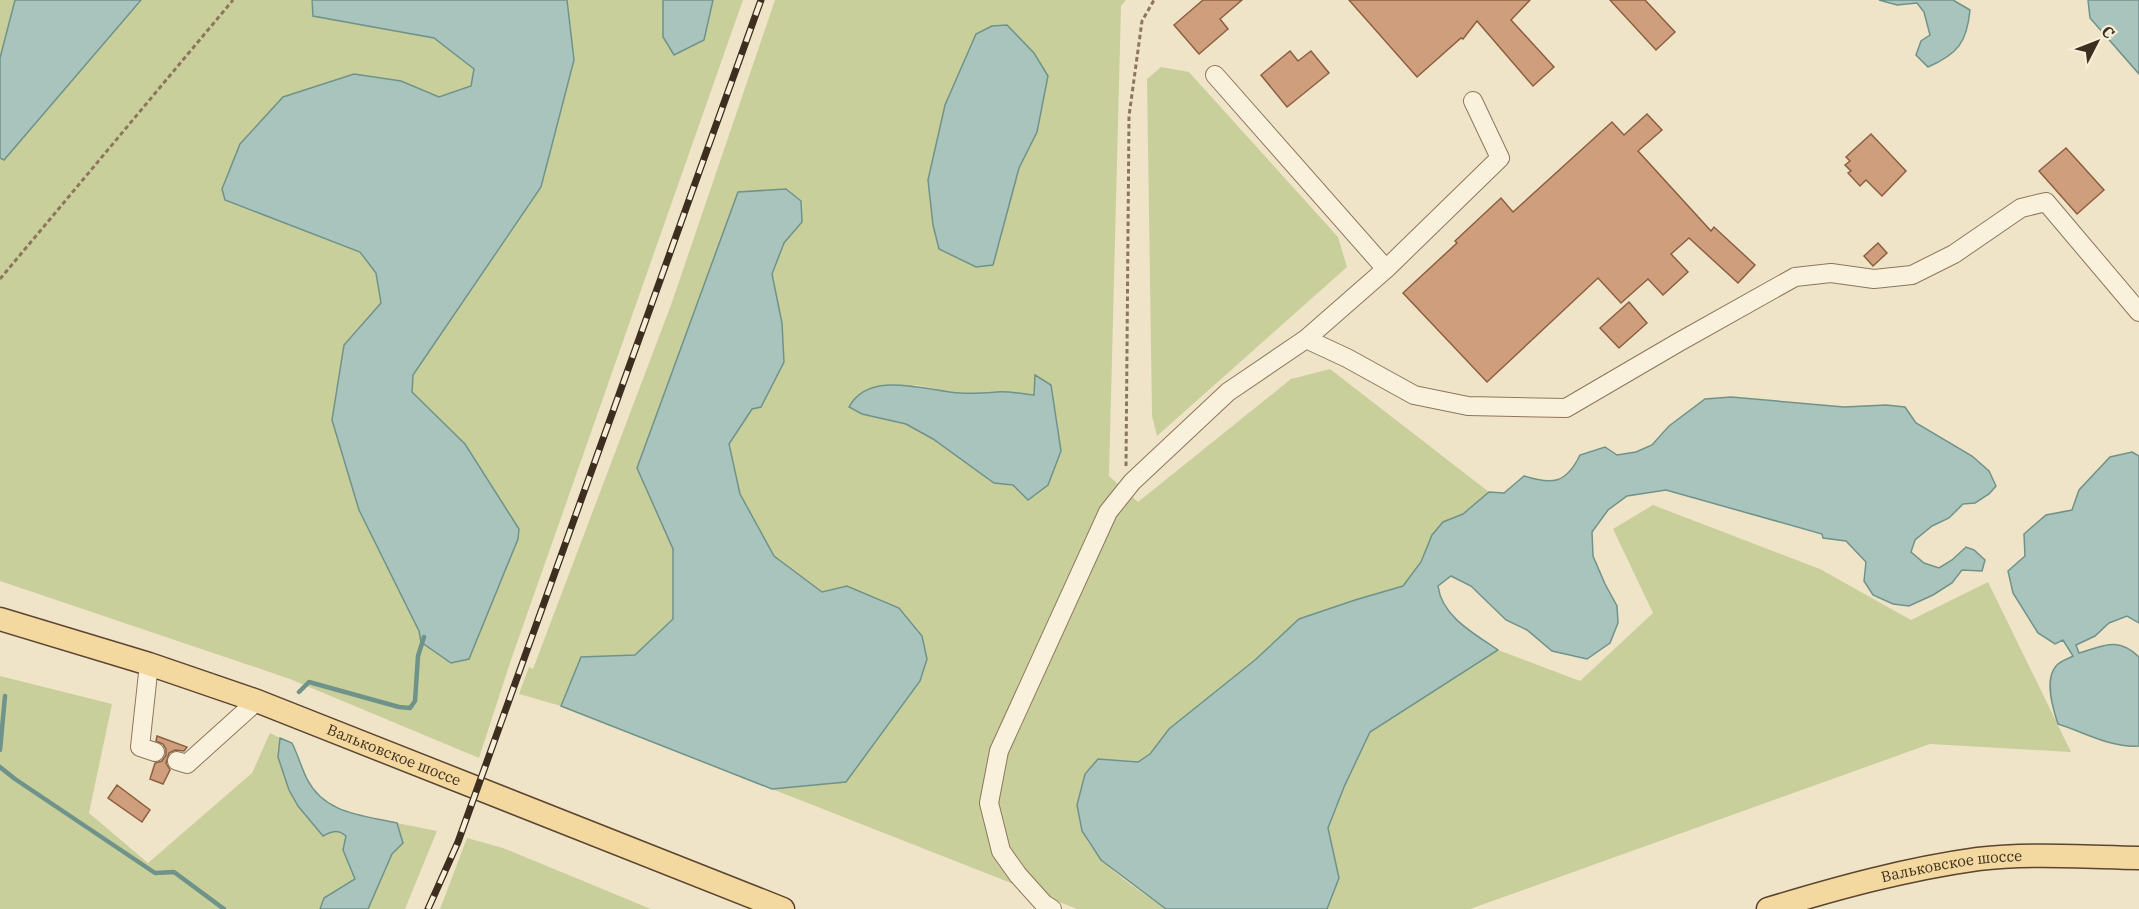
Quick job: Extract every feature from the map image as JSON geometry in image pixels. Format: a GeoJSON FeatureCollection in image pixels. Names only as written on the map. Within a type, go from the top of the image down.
{"type":"FeatureCollection","features":[{"type":"Feature","properties":{"kind":"main road","name":"Вальковское шоссе"},"geometry":{"type":"LineString","coordinates":[[0,618],[149,664],[257,701],[783,909]]}},
{"type":"Feature","properties":{"kind":"main road","name":"Вальковское шоссе"},"geometry":{"type":"LineString","coordinates":[[1768,909],[1829,890],[1980,859],[2046,856],[2139,858]]}},
{"type":"Feature","properties":{"kind":"lane"},"geometry":{"type":"LineString","coordinates":[[1215,75],[1386,269]]}},
{"type":"Feature","properties":{"kind":"lane"},"geometry":{"type":"LineString","coordinates":[[1052,909],[1044,904],[1018,875],[1001,851],[989,802],[999,751],[1108,513],[1132,482],[1228,392],[1305,339],[1386,269],[1500,158],[1473,101]]}},
{"type":"Feature","properties":{"kind":"lane"},"geometry":{"type":"LineString","coordinates":[[1305,339],[1347,358],[1414,394],[1468,406],[1566,408],[1795,277],[1831,273],[1874,279],[1912,275],[1954,254],[2021,208],[2046,202],[2139,312]]}},
{"type":"Feature","properties":{"kind":"lane"},"geometry":{"type":"LineString","coordinates":[[149,664],[140,747],[156,753]]}},
{"type":"Feature","properties":{"kind":"lane"},"geometry":{"type":"LineString","coordinates":[[177,761],[187,764],[257,701]]}},
{"type":"Feature","properties":{"kind":"path"},"geometry":{"type":"LineString","coordinates":[[0,279],[233,0]]}},
{"type":"Feature","properties":{"kind":"path"},"geometry":{"type":"LineString","coordinates":[[1132,482],[1126,465],[1129,116],[1142,21],[1154,0]]}},
{"type":"Feature","properties":{"kind":"green space"},"geometry":{"type":"Polygon","coordinates":[[[0,0],[15,0],[0,58],[0,0]]]}},
{"type":"Feature","properties":{"kind":"green space"},"geometry":{"type":"Polygon","coordinates":[[[141,0],[311,0],[313,16],[434,38],[474,69],[472,86],[439,97],[401,81],[283,97],[240,144],[225,200],[360,252],[376,273],[382,303],[344,345],[421,642],[465,444],[412,392],[413,375],[541,187],[574,60],[567,0],[663,0],[663,36],[704,40],[713,0],[743,0],[511,660],[479,758],[290,679],[0,581],[0,158],[4,160],[141,0]]]}},
{"type":"Feature","properties":{"kind":"green space"},"geometry":{"type":"Polygon","coordinates":[[[775,0],[1126,0],[1121,6],[1109,476],[1138,502],[1291,379],[1330,369],[1489,492],[1463,514],[1443,522],[1432,535],[1421,562],[1403,586],[1299,619],[1255,660],[1169,729],[1150,754],[1138,762],[1098,759],[1078,806],[1080,823],[1086,839],[1109,867],[1166,909],[1077,909],[772,789],[846,782],[920,681],[847,586],[822,592],[774,556],[740,494],[729,444],[752,409],[782,323],[772,274],[784,243],[802,222],[801,201],[637,468],[673,549],[673,619],[635,655],[581,657],[561,706],[519,694],[529,667],[533,669],[671,305],[775,0]],[[992,26],[976,34],[945,105],[928,180],[933,225],[939,249],[1002,228],[1019,168],[1037,132],[1048,77],[992,26]],[[1035,376],[1034,395],[998,392],[958,393],[916,385],[849,406],[862,414],[906,424],[933,439],[994,483],[1048,485],[1035,376]]]}},
{"type":"Feature","properties":{"kind":"green space"},"geometry":{"type":"Polygon","coordinates":[[[1161,67],[1189,72],[1338,237],[1347,267],[1157,436],[1152,416],[1147,79],[1161,67]]]}},
{"type":"Feature","properties":{"kind":"green space"},"geometry":{"type":"Polygon","coordinates":[[[1653,505],[1820,569],[1911,620],[1988,582],[2071,752],[1930,744],[1470,909],[1327,909],[1339,878],[1328,828],[1370,732],[1498,650],[1580,681],[1653,613],[1613,529],[1653,505]]]}},
{"type":"Feature","properties":{"kind":"green space"},"geometry":{"type":"Polygon","coordinates":[[[0,676],[112,704],[89,813],[148,863],[252,773],[270,733],[280,738],[278,757],[323,836],[340,832],[346,836],[343,850],[355,879],[324,898],[320,909],[0,909],[0,676]]]}},
{"type":"Feature","properties":{"kind":"green space"},"geometry":{"type":"Polygon","coordinates":[[[397,823],[437,831],[405,909],[368,909],[392,854],[403,843],[397,823]]]}},
{"type":"Feature","properties":{"kind":"green space"},"geometry":{"type":"Polygon","coordinates":[[[467,838],[503,848],[651,909],[440,909],[467,838]]]}},
{"type":"Feature","properties":{"kind":"water"},"geometry":{"type":"Polygon","coordinates":[[[15,0],[141,0],[4,160],[0,158],[0,58],[15,0]]]}},
{"type":"Feature","properties":{"kind":"water"},"geometry":{"type":"Polygon","coordinates":[[[312,0],[567,0],[574,60],[541,187],[413,375],[412,392],[465,444],[519,529],[518,539],[469,659],[451,663],[421,642],[419,631],[359,510],[332,420],[344,345],[381,303],[376,273],[360,252],[225,200],[222,189],[240,144],[283,97],[354,74],[401,81],[439,97],[471,86],[474,69],[434,38],[313,16],[312,0]]]}},
{"type":"Feature","properties":{"kind":"water"},"geometry":{"type":"Polygon","coordinates":[[[663,0],[713,0],[704,40],[674,55],[663,37],[663,0]]]}},
{"type":"Feature","properties":{"kind":"water"},"geometry":{"type":"Polygon","coordinates":[[[1879,0],[1953,0],[1970,10],[1963,39],[1954,52],[1928,67],[1916,55],[1921,41],[1930,35],[1924,12],[1917,3],[1897,5],[1879,0]]]}},
{"type":"Feature","properties":{"kind":"water"},"geometry":{"type":"Polygon","coordinates":[[[2088,0],[2139,0],[2139,74],[2090,18],[2088,0]]]}},
{"type":"Feature","properties":{"kind":"water"},"geometry":{"type":"Polygon","coordinates":[[[1007,25],[1034,53],[1048,76],[1037,132],[1019,168],[993,265],[976,267],[939,249],[933,225],[928,180],[945,105],[976,34],[992,26],[1007,25]]]}},
{"type":"Feature","properties":{"kind":"water"},"geometry":{"type":"Polygon","coordinates":[[[786,189],[801,201],[802,222],[784,243],[772,274],[782,323],[784,362],[761,407],[752,409],[729,444],[740,494],[774,556],[822,592],[847,586],[899,608],[922,636],[927,659],[920,681],[846,782],[772,789],[561,706],[581,657],[635,655],[673,619],[673,549],[637,468],[738,192],[786,189]]]}},
{"type":"Feature","properties":{"kind":"water"},"geometry":{"type":"Polygon","coordinates":[[[1035,375],[1051,385],[1061,451],[1048,485],[1028,500],[1013,485],[994,483],[933,439],[906,424],[862,414],[849,407],[858,395],[870,388],[884,385],[960,393],[1006,392],[1034,395],[1035,375]]]}},
{"type":"Feature","properties":{"kind":"water"},"geometry":{"type":"Polygon","coordinates":[[[1731,397],[1844,407],[1886,405],[1905,407],[1916,423],[1972,456],[1989,471],[1996,486],[1989,494],[1975,503],[1963,504],[1949,518],[1932,526],[1915,540],[1911,552],[1924,563],[1939,568],[1966,547],[1974,550],[1985,560],[1982,571],[1962,570],[1952,583],[1933,595],[1909,606],[1893,604],[1873,595],[1864,581],[1866,562],[1846,541],[1823,538],[1822,534],[1666,490],[1627,496],[1608,510],[1592,532],[1593,556],[1617,606],[1618,623],[1610,643],[1587,659],[1552,651],[1527,630],[1506,620],[1471,586],[1451,576],[1438,586],[1446,607],[1453,616],[1498,650],[1370,732],[1328,828],[1339,878],[1327,909],[1166,909],[1101,860],[1082,831],[1077,805],[1085,774],[1098,759],[1138,762],[1150,754],[1169,729],[1255,660],[1299,619],[1403,586],[1421,562],[1432,535],[1443,522],[1463,514],[1489,492],[1504,493],[1524,476],[1543,481],[1557,480],[1569,472],[1580,455],[1605,447],[1617,455],[1636,452],[1652,445],[1669,426],[1705,399],[1731,397]]]}},
{"type":"Feature","properties":{"kind":"water"},"geometry":{"type":"Polygon","coordinates":[[[2132,452],[2139,456],[2139,623],[2127,616],[2109,623],[2095,636],[2076,645],[2079,653],[2110,644],[2117,645],[2139,657],[2139,746],[2118,745],[2058,724],[2050,687],[2052,672],[2058,664],[2073,656],[2063,640],[2055,644],[2038,633],[2013,593],[2008,571],[2025,556],[2024,534],[2046,515],[2072,510],[2079,490],[2110,457],[2132,452]]]}},
{"type":"Feature","properties":{"kind":"water"},"geometry":{"type":"Polygon","coordinates":[[[280,738],[292,743],[307,779],[324,800],[358,815],[397,823],[403,843],[392,854],[368,909],[320,909],[324,898],[355,879],[343,850],[346,836],[335,832],[323,836],[298,806],[289,790],[278,757],[280,738]]]}},
{"type":"Feature","properties":{"kind":"building"},"geometry":{"type":"Polygon","coordinates":[[[1203,0],[1242,0],[1220,19],[1228,29],[1199,54],[1174,25],[1203,0]]]}},
{"type":"Feature","properties":{"kind":"building"},"geometry":{"type":"Polygon","coordinates":[[[1349,0],[1530,0],[1511,20],[1554,67],[1533,86],[1477,21],[1463,39],[1461,38],[1417,77],[1349,0]]]}},
{"type":"Feature","properties":{"kind":"building"},"geometry":{"type":"Polygon","coordinates":[[[1610,0],[1645,0],[1675,32],[1656,50],[1610,0]]]}},
{"type":"Feature","properties":{"kind":"building"},"geometry":{"type":"Polygon","coordinates":[[[1290,51],[1298,61],[1311,51],[1329,73],[1287,107],[1261,75],[1290,51]]]}},
{"type":"Feature","properties":{"kind":"building"},"geometry":{"type":"Polygon","coordinates":[[[1647,114],[1662,130],[1638,151],[1711,231],[1714,227],[1755,265],[1738,283],[1689,238],[1671,254],[1688,272],[1663,295],[1648,279],[1621,303],[1598,278],[1487,382],[1403,293],[1501,198],[1513,212],[1612,122],[1624,135],[1647,114]]]}},
{"type":"Feature","properties":{"kind":"building"},"geometry":{"type":"Polygon","coordinates":[[[1871,134],[1906,171],[1882,196],[1866,180],[1860,186],[1848,173],[1851,171],[1845,165],[1850,161],[1846,157],[1871,134]]]}},
{"type":"Feature","properties":{"kind":"building"},"geometry":{"type":"Polygon","coordinates":[[[2066,148],[2104,190],[2077,214],[2039,171],[2066,148]]]}},
{"type":"Feature","properties":{"kind":"building"},"geometry":{"type":"Polygon","coordinates":[[[1878,243],[1887,253],[1873,266],[1864,256],[1878,243]]]}},
{"type":"Feature","properties":{"kind":"building"},"geometry":{"type":"Polygon","coordinates":[[[1629,302],[1647,323],[1619,348],[1600,328],[1629,302]]]}},
{"type":"Feature","properties":{"kind":"building"},"geometry":{"type":"Polygon","coordinates":[[[157,736],[187,747],[184,751],[175,750],[169,753],[166,763],[170,770],[163,784],[150,779],[155,763],[162,761],[166,755],[163,744],[156,741],[157,736]]]}},
{"type":"Feature","properties":{"kind":"building"},"geometry":{"type":"Polygon","coordinates":[[[117,785],[150,810],[142,822],[108,798],[117,785]]]}},
{"type":"Feature","properties":{"kind":"waterway"},"geometry":{"type":"LineString","coordinates":[[299,692],[309,682],[410,708],[415,701],[418,656],[424,637]]}},
{"type":"Feature","properties":{"kind":"waterway"},"geometry":{"type":"LineString","coordinates":[[0,750],[5,696]]}},
{"type":"Feature","properties":{"kind":"waterway"},"geometry":{"type":"LineString","coordinates":[[0,767],[155,873],[174,872],[224,909]]}},
{"type":"Feature","properties":{"kind":"railway"},"geometry":{"type":"LineString","coordinates":[[428,909],[458,842],[761,0]]}}]}
